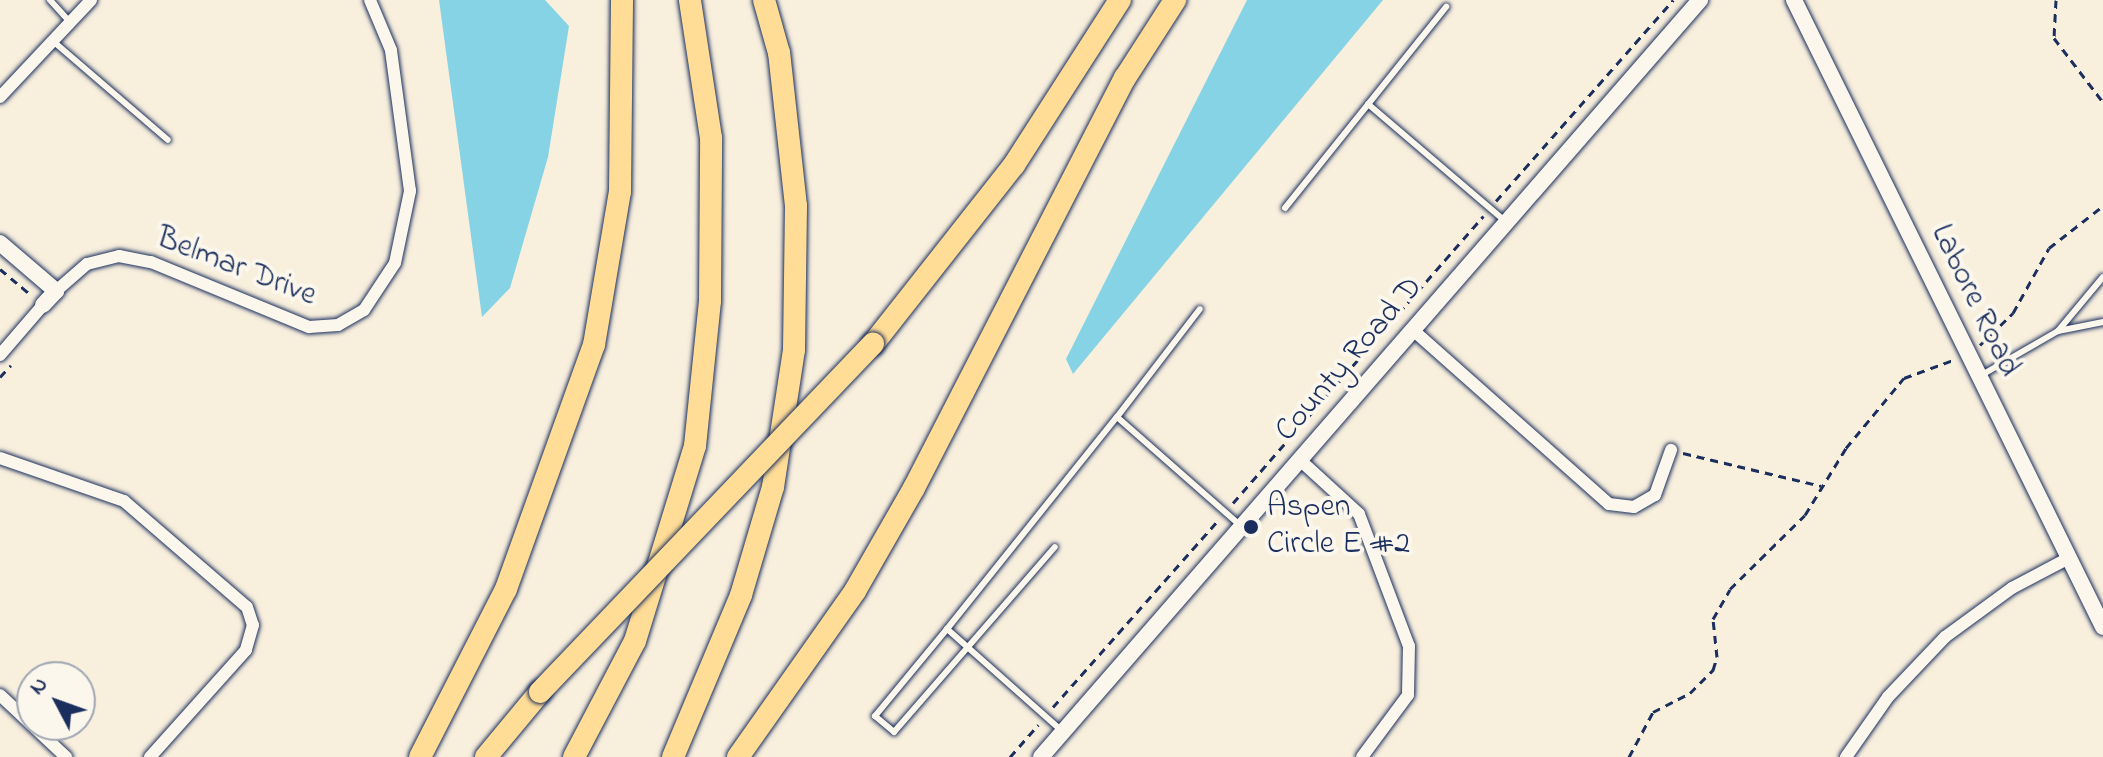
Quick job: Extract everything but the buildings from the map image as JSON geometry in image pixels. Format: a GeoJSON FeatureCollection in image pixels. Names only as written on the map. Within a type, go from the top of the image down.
{"type":"FeatureCollection","features":[{"type":"Feature","properties":{"kind":"highway"},"geometry":{"type":"LineString","coordinates":[[420,757],[506,589],[594,345],[620,192],[622,0]]}},
{"type":"Feature","properties":{"kind":"highway"},"geometry":{"type":"LineString","coordinates":[[574,757],[635,641],[695,446],[710,301],[711,138],[690,0]]}},
{"type":"Feature","properties":{"kind":"highway"},"geometry":{"type":"LineString","coordinates":[[673,757],[741,595],[765,514],[794,350],[796,206],[779,53],[764,0]]}},
{"type":"Feature","properties":{"kind":"highway"},"geometry":{"type":"LineString","coordinates":[[486,757],[540,692],[873,344],[1014,165],[1120,0]]}},
{"type":"Feature","properties":{"kind":"highway"},"geometry":{"type":"LineString","coordinates":[[738,757],[855,591],[914,488],[1125,78],[1175,0]]}},
{"type":"Feature","properties":{"kind":"street"},"geometry":{"type":"LineString","coordinates":[[0,97],[91,0]]}},
{"type":"Feature","properties":{"kind":"street","name":"Belmar Drive"},"geometry":{"type":"LineString","coordinates":[[56,291],[87,264],[119,256],[151,262],[309,327],[338,325],[364,310],[395,263],[410,191],[391,50],[370,0]]}},
{"type":"Feature","properties":{"kind":"street","name":"Labore Road"},"geometry":{"type":"LineString","coordinates":[[1794,0],[2103,627]]}},
{"type":"Feature","properties":{"kind":"street","name":"County Road D"},"geometry":{"type":"LineString","coordinates":[[1041,757],[1507,222],[1692,3]]}},
{"type":"Feature","properties":{"kind":"street"},"geometry":{"type":"LineString","coordinates":[[0,243],[56,291],[0,355]]}},
{"type":"Feature","properties":{"kind":"street"},"geometry":{"type":"LineString","coordinates":[[1413,330],[1609,504],[1634,507],[1655,495],[1671,450]]}},
{"type":"Feature","properties":{"kind":"street"},"geometry":{"type":"LineString","coordinates":[[0,458],[105,490],[142,514],[247,607],[253,625],[246,650],[150,757]]}},
{"type":"Feature","properties":{"kind":"street"},"geometry":{"type":"LineString","coordinates":[[1300,460],[1363,522],[1411,654],[1412,679],[1405,703],[1362,757]]}},
{"type":"Feature","properties":{"kind":"street"},"geometry":{"type":"LineString","coordinates":[[1846,757],[1888,697],[1945,637],[2012,588],[2069,558]]}},
{"type":"Feature","properties":{"kind":"street"},"geometry":{"type":"LineString","coordinates":[[0,695],[66,757]]}},
{"type":"Feature","properties":{"kind":"lane"},"geometry":{"type":"LineString","coordinates":[[50,0],[71,23]]}},
{"type":"Feature","properties":{"kind":"lane"},"geometry":{"type":"LineString","coordinates":[[1285,208],[1446,7]]}},
{"type":"Feature","properties":{"kind":"lane"},"geometry":{"type":"LineString","coordinates":[[54,42],[168,140]]}},
{"type":"Feature","properties":{"kind":"lane"},"geometry":{"type":"LineString","coordinates":[[1368,104],[1507,222]]}},
{"type":"Feature","properties":{"kind":"lane"},"geometry":{"type":"LineString","coordinates":[[2058,331],[2103,277]]}},
{"type":"Feature","properties":{"kind":"lane"},"geometry":{"type":"LineString","coordinates":[[1055,547],[894,732],[875,716],[1117,417],[1200,309]]}},
{"type":"Feature","properties":{"kind":"lane"},"geometry":{"type":"LineString","coordinates":[[1980,376],[2058,331],[2103,322]]}},
{"type":"Feature","properties":{"kind":"lane"},"geometry":{"type":"LineString","coordinates":[[1117,417],[1242,527]]}},
{"type":"Feature","properties":{"kind":"lane"},"geometry":{"type":"LineString","coordinates":[[947,629],[1063,732]]}},
{"type":"Feature","properties":{"kind":"path"},"geometry":{"type":"LineString","coordinates":[[1010,757],[1673,0]]}},
{"type":"Feature","properties":{"kind":"path"},"geometry":{"type":"LineString","coordinates":[[2056,0],[2054,38],[2103,102]]}},
{"type":"Feature","properties":{"kind":"path"},"geometry":{"type":"LineString","coordinates":[[1629,757],[1653,712],[1690,693],[1713,670],[1717,657],[1713,619],[1720,602],[1805,515],[1821,486],[1904,378],[1969,352],[1995,336],[2013,313],[2049,248],[2103,206]]}},
{"type":"Feature","properties":{"kind":"path"},"geometry":{"type":"LineString","coordinates":[[1671,450],[1821,486]]}},
{"type":"Feature","properties":{"kind":"water"},"geometry":{"type":"Polygon","coordinates":[[[439,0],[545,0],[569,26],[548,157],[510,288],[482,317],[439,0]]]}},
{"type":"Feature","properties":{"kind":"water"},"geometry":{"type":"Polygon","coordinates":[[[1247,0],[1383,0],[1073,374],[1066,359],[1247,0]]]}},
{"type":"Feature","properties":{"kind":"place","name":"Aspen Circle E #2"},"geometry":{"type":"Point","coordinates":[1251,527]}}]}
